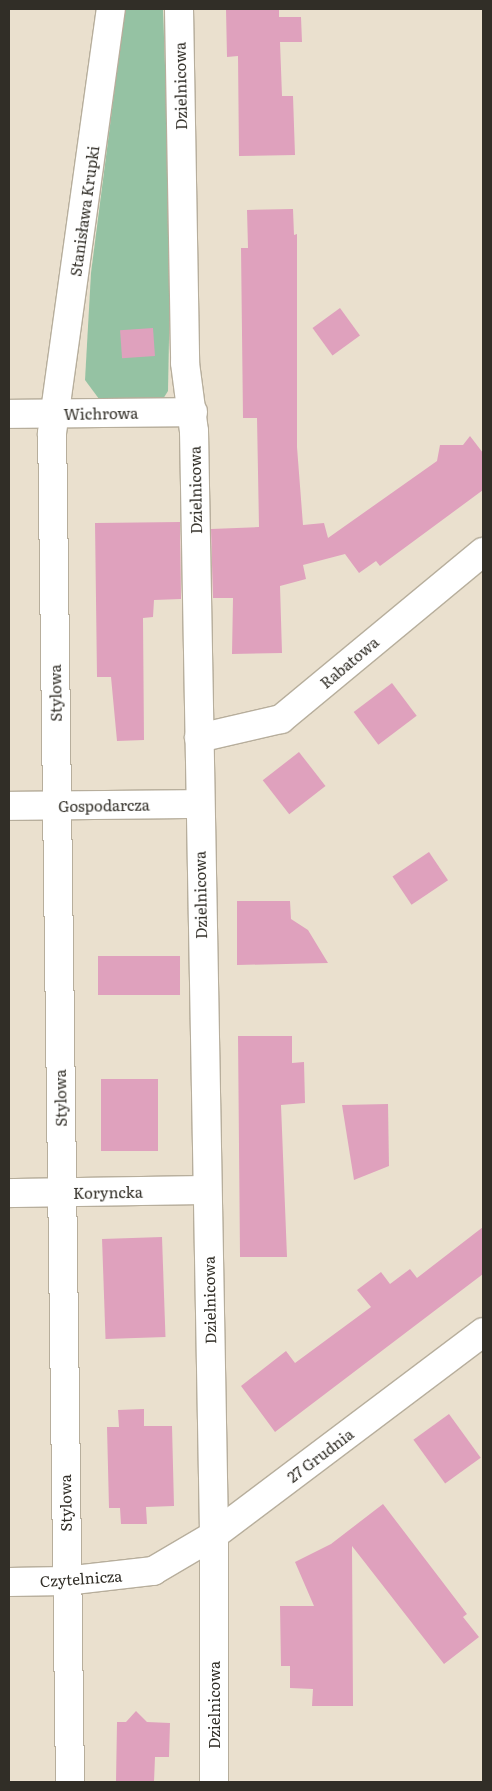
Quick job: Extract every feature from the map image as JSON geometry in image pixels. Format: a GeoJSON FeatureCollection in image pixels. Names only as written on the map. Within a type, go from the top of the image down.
{"type":"FeatureCollection","features":[{"type":"Feature","properties":{"kind":"street","name":"Stanisława Krupki"},"geometry":{"type":"LineString","coordinates":[[54,413],[111,9]]}},
{"type":"Feature","properties":{"kind":"street","name":"Dzielnicowa"},"geometry":{"type":"LineString","coordinates":[[179,9],[185,363],[193,412],[200,738],[198,804],[214,1535],[214,1782]]}},
{"type":"Feature","properties":{"kind":"street","name":"Wichrowa"},"geometry":{"type":"LineString","coordinates":[[9,414],[193,412]]}},
{"type":"Feature","properties":{"kind":"street","name":"Stylowa"},"geometry":{"type":"LineString","coordinates":[[54,413],[56,806],[62,1192],[65,1581],[70,1782]]}},
{"type":"Feature","properties":{"kind":"street","name":"Rabatowa"},"geometry":{"type":"LineString","coordinates":[[200,738],[281,719],[483,552]]}},
{"type":"Feature","properties":{"kind":"street","name":"Gospodarcza"},"geometry":{"type":"LineString","coordinates":[[9,806],[198,804]]}},
{"type":"Feature","properties":{"kind":"street","name":"Koryncka"},"geometry":{"type":"LineString","coordinates":[[9,1193],[206,1190]]}},
{"type":"Feature","properties":{"kind":"street","name":"27 Grudnia"},"geometry":{"type":"LineString","coordinates":[[153,1571],[214,1535],[483,1332]]}},
{"type":"Feature","properties":{"kind":"street","name":"Czytelnicza"},"geometry":{"type":"LineString","coordinates":[[9,1582],[65,1581],[153,1571]]}},
{"type":"Feature","properties":{"kind":"green space"},"geometry":{"type":"Polygon","coordinates":[[[125,9],[163,9],[171,234],[168,391],[163,399],[153,402],[102,403],[85,380],[91,273],[125,9]]]}},
{"type":"Feature","properties":{"kind":"building"},"geometry":{"type":"Polygon","coordinates":[[[226,9],[279,9],[279,17],[301,17],[302,42],[280,42],[282,96],[293,96],[295,155],[239,156],[238,56],[227,57],[226,9]]]}},
{"type":"Feature","properties":{"kind":"building"},"geometry":{"type":"Polygon","coordinates":[[[293,209],[294,235],[297,234],[297,447],[303,525],[324,523],[328,538],[437,461],[440,445],[463,445],[470,436],[483,453],[483,490],[380,566],[376,561],[359,573],[345,554],[303,565],[306,579],[280,586],[282,653],[232,654],[233,598],[213,598],[211,529],[259,527],[257,418],[243,418],[241,248],[248,248],[247,210],[293,209]]]}},
{"type":"Feature","properties":{"kind":"building"},"geometry":{"type":"Polygon","coordinates":[[[340,308],[360,336],[332,355],[312,328],[340,308]]]}},
{"type":"Feature","properties":{"kind":"building"},"geometry":{"type":"Polygon","coordinates":[[[153,328],[155,356],[122,358],[120,330],[153,328]]]}},
{"type":"Feature","properties":{"kind":"building"},"geometry":{"type":"Polygon","coordinates":[[[180,522],[181,599],[154,600],[153,617],[143,618],[144,740],[117,741],[111,677],[97,677],[95,523],[180,522]]]}},
{"type":"Feature","properties":{"kind":"building"},"geometry":{"type":"Polygon","coordinates":[[[392,683],[417,716],[378,745],[354,712],[392,683]]]}},
{"type":"Feature","properties":{"kind":"building"},"geometry":{"type":"Polygon","coordinates":[[[299,752],[325,786],[289,814],[263,780],[299,752]]]}},
{"type":"Feature","properties":{"kind":"building"},"geometry":{"type":"Polygon","coordinates":[[[429,852],[448,880],[412,905],[393,877],[429,852]]]}},
{"type":"Feature","properties":{"kind":"building"},"geometry":{"type":"Polygon","coordinates":[[[237,901],[290,901],[291,919],[308,930],[328,963],[237,965],[237,901]]]}},
{"type":"Feature","properties":{"kind":"building"},"geometry":{"type":"Polygon","coordinates":[[[98,956],[180,956],[180,995],[98,995],[98,956]]]}},
{"type":"Feature","properties":{"kind":"building"},"geometry":{"type":"Polygon","coordinates":[[[238,1036],[292,1036],[292,1063],[304,1062],[305,1103],[281,1105],[287,1257],[240,1257],[238,1036]]]}},
{"type":"Feature","properties":{"kind":"building"},"geometry":{"type":"Polygon","coordinates":[[[101,1079],[158,1079],[158,1151],[101,1151],[101,1079]]]}},
{"type":"Feature","properties":{"kind":"building"},"geometry":{"type":"Polygon","coordinates":[[[388,1104],[389,1166],[354,1180],[342,1105],[388,1104]]]}},
{"type":"Feature","properties":{"kind":"building"},"geometry":{"type":"Polygon","coordinates":[[[483,1227],[483,1274],[275,1432],[241,1386],[286,1351],[295,1363],[371,1307],[357,1290],[381,1272],[390,1284],[410,1269],[417,1278],[483,1227]]]}},
{"type":"Feature","properties":{"kind":"building"},"geometry":{"type":"Polygon","coordinates":[[[162,1237],[165,1337],[106,1339],[102,1239],[162,1237]]]}},
{"type":"Feature","properties":{"kind":"building"},"geometry":{"type":"Polygon","coordinates":[[[144,1409],[144,1426],[172,1426],[174,1506],[146,1507],[147,1524],[121,1524],[120,1508],[109,1508],[107,1427],[119,1427],[118,1410],[144,1409]]]}},
{"type":"Feature","properties":{"kind":"building"},"geometry":{"type":"Polygon","coordinates":[[[449,1414],[481,1458],[445,1484],[413,1440],[449,1414]]]}},
{"type":"Feature","properties":{"kind":"building"},"geometry":{"type":"Polygon","coordinates":[[[383,1504],[467,1614],[463,1617],[479,1637],[444,1664],[352,1546],[353,1706],[312,1706],[313,1689],[290,1688],[290,1666],[281,1666],[280,1606],[314,1606],[295,1562],[331,1544],[383,1504]]]}},
{"type":"Feature","properties":{"kind":"building"},"geometry":{"type":"Polygon","coordinates":[[[136,1711],[147,1722],[170,1723],[169,1757],[155,1757],[154,1782],[116,1782],[117,1722],[126,1722],[136,1711]]]}}]}
